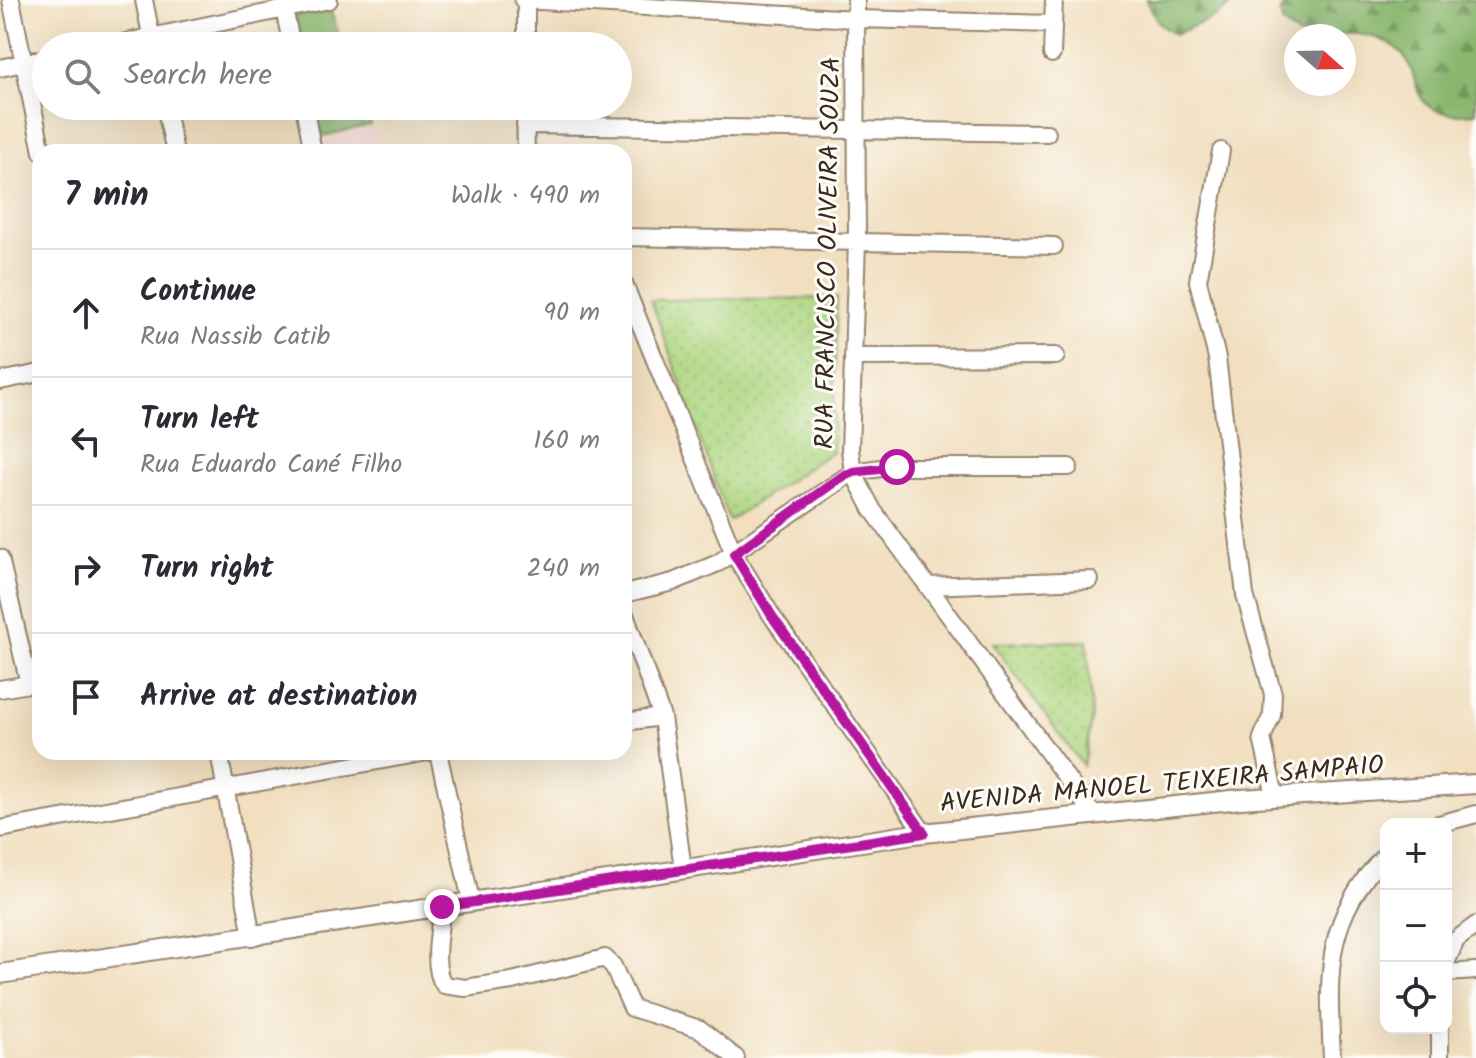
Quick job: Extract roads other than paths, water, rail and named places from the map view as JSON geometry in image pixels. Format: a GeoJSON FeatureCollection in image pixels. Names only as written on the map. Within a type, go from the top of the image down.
{"type":"FeatureCollection","features":[{"type":"Feature","properties":{"kind":"street"},"geometry":{"type":"LineString","coordinates":[[11,0],[32,102]]}},
{"type":"Feature","properties":{"kind":"street"},"geometry":{"type":"LineString","coordinates":[[144,0],[150,32]]}},
{"type":"Feature","properties":{"kind":"street"},"geometry":{"type":"LineString","coordinates":[[192,32],[329,0]]}},
{"type":"Feature","properties":{"kind":"street"},"geometry":{"type":"LineString","coordinates":[[526,32],[525,0],[856,19],[1053,24]]}},
{"type":"Feature","properties":{"kind":"street","name":"RUA FRANCISCO OLIVEIRA SOUZA"},"geometry":{"type":"LineString","coordinates":[[856,0],[857,242],[850,423],[853,472],[872,509],[1092,813]]}},
{"type":"Feature","properties":{"kind":"street"},"geometry":{"type":"LineString","coordinates":[[1052,54],[1054,0]]}},
{"type":"Feature","properties":{"kind":"street"},"geometry":{"type":"LineString","coordinates":[[284,9],[289,32]]}},
{"type":"Feature","properties":{"kind":"street"},"geometry":{"type":"LineString","coordinates":[[0,68],[32,61]]}},
{"type":"Feature","properties":{"kind":"street"},"geometry":{"type":"LineString","coordinates":[[36,120],[40,144]]}},
{"type":"Feature","properties":{"kind":"street"},"geometry":{"type":"LineString","coordinates":[[168,120],[173,144]]}},
{"type":"Feature","properties":{"kind":"street"},"geometry":{"type":"LineString","coordinates":[[307,120],[311,144]]}},
{"type":"Feature","properties":{"kind":"street"},"geometry":{"type":"LineString","coordinates":[[525,120],[526,144]]}},
{"type":"Feature","properties":{"kind":"street"},"geometry":{"type":"LineString","coordinates":[[525,125],[1047,133]]}},
{"type":"Feature","properties":{"kind":"street"},"geometry":{"type":"LineString","coordinates":[[1221,151],[1198,281],[1217,358],[1245,595],[1273,694],[1272,715],[1262,738],[1275,796]]}},
{"type":"Feature","properties":{"kind":"street"},"geometry":{"type":"LineString","coordinates":[[632,237],[1054,246]]}},
{"type":"Feature","properties":{"kind":"street"},"geometry":{"type":"LineString","coordinates":[[632,304],[734,554],[772,616],[924,833]]}},
{"type":"Feature","properties":{"kind":"street"},"geometry":{"type":"LineString","coordinates":[[854,357],[1056,356]]}},
{"type":"Feature","properties":{"kind":"street"},"geometry":{"type":"LineString","coordinates":[[0,381],[32,375]]}},
{"type":"Feature","properties":{"kind":"street"},"geometry":{"type":"LineString","coordinates":[[632,592],[702,571],[734,554],[853,472],[888,467],[1069,467]]}},
{"type":"Feature","properties":{"kind":"street"},"geometry":{"type":"LineString","coordinates":[[0,558],[2,577],[32,676]]}},
{"type":"Feature","properties":{"kind":"street"},"geometry":{"type":"LineString","coordinates":[[927,586],[1090,580]]}},
{"type":"Feature","properties":{"kind":"street"},"geometry":{"type":"LineString","coordinates":[[632,634],[662,717],[683,869]]}},
{"type":"Feature","properties":{"kind":"street"},"geometry":{"type":"LineString","coordinates":[[0,689],[32,683]]}},
{"type":"Feature","properties":{"kind":"street"},"geometry":{"type":"LineString","coordinates":[[632,721],[662,717]]}},
{"type":"Feature","properties":{"kind":"street"},"geometry":{"type":"LineString","coordinates":[[220,760],[252,937]]}},
{"type":"Feature","properties":{"kind":"street"},"geometry":{"type":"LineString","coordinates":[[0,829],[385,760]]}},
{"type":"Feature","properties":{"kind":"street"},"geometry":{"type":"LineString","coordinates":[[440,760],[471,901]]}},
{"type":"Feature","properties":{"kind":"street","name":"AVENIDA MANOEL TEIXEIRA SAMPAIO"},"geometry":{"type":"LineString","coordinates":[[0,974],[924,833],[1275,796],[1476,784]]}},
{"type":"Feature","properties":{"kind":"street"},"geometry":{"type":"LineString","coordinates":[[1452,820],[1476,814]]}},
{"type":"Feature","properties":{"kind":"street"},"geometry":{"type":"LineString","coordinates":[[1332,1058],[1328,978],[1332,945],[1351,899],[1380,862]]}},
{"type":"Feature","properties":{"kind":"street"},"geometry":{"type":"LineString","coordinates":[[442,907],[440,975],[448,986],[465,988],[531,978],[605,958],[611,962],[632,1008],[700,1029],[736,1058]]}},
{"type":"Feature","properties":{"kind":"street"},"geometry":{"type":"LineString","coordinates":[[1446,962],[1452,944],[1476,925]]}},
{"type":"Feature","properties":{"kind":"street"},"geometry":{"type":"LineString","coordinates":[[1452,973],[1476,971]]}},
{"type":"Feature","properties":{"kind":"street"},"geometry":{"type":"LineString","coordinates":[[1440,1034],[1440,1058]]}}]}
